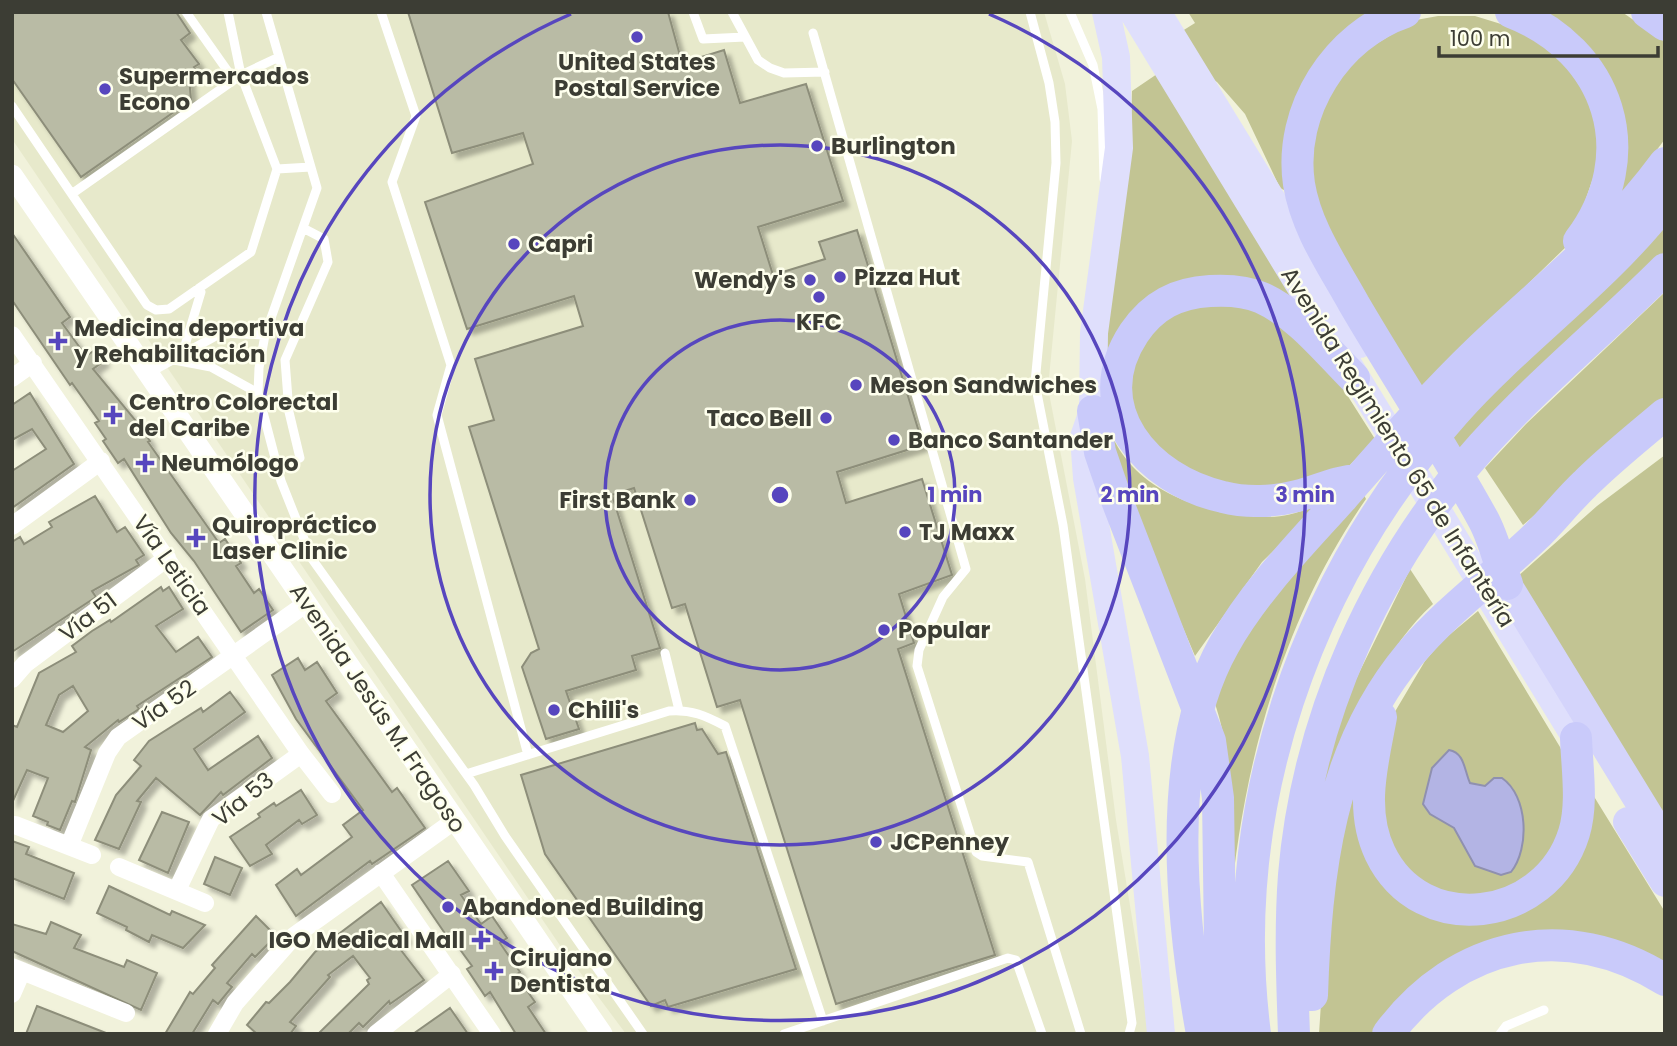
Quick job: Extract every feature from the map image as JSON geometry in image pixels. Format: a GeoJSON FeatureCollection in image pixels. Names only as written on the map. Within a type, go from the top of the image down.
{"type":"FeatureCollection","features":[{"type":"Feature","properties":{"kind":"highway"},"geometry":{"type":"LineString","coordinates":[[1405,12],[1372,26],[1359,36],[1343,51],[1323,78],[1306,113],[1301,134],[1299,183],[1317,239],[1484,521],[1507,585]]}},
{"type":"Feature","properties":{"kind":"highway"},"geometry":{"type":"LineString","coordinates":[[1255,1034],[1248,954],[1250,889],[1261,804],[1273,747],[1310,640],[1340,576],[1371,522],[1450,398],[1597,216],[1610,183],[1615,139],[1603,97],[1583,65],[1567,46],[1545,28],[1511,12]]}},
{"type":"Feature","properties":{"kind":"highway"},"geometry":{"type":"LineString","coordinates":[[1647,12],[1665,25]]}},
{"type":"Feature","properties":{"kind":"highway"},"geometry":{"type":"LineString","coordinates":[[1515,317],[1601,240],[1664,165]]}},
{"type":"Feature","properties":{"kind":"highway"},"geometry":{"type":"LineString","coordinates":[[1202,1034],[1192,979],[1185,873],[1184,799],[1195,724],[1214,666],[1235,628],[1270,580],[1358,480],[1617,256],[1665,202]]}},
{"type":"Feature","properties":{"kind":"highway"},"geometry":{"type":"LineString","coordinates":[[1294,1034],[1291,939],[1294,874],[1301,815],[1313,762],[1346,664],[1369,611],[1402,552],[1480,448],[1665,269]]}},
{"type":"Feature","properties":{"kind":"highway"},"geometry":{"type":"LineString","coordinates":[[1354,378],[1282,309],[1240,291],[1196,292],[1161,304],[1137,328],[1121,357],[1116,394],[1120,415],[1138,448],[1154,464],[1198,490],[1224,498],[1272,500],[1295,497],[1340,481],[1358,480]]}},
{"type":"Feature","properties":{"kind":"highway"},"geometry":{"type":"LineString","coordinates":[[1093,411],[1100,452],[1113,490],[1210,741],[1218,798],[1220,942],[1233,1034]]}},
{"type":"Feature","properties":{"kind":"highway"},"geometry":{"type":"LineString","coordinates":[[1311,1034],[1318,894],[1335,795],[1360,731],[1387,684],[1410,654],[1443,620],[1664,422]]}},
{"type":"Feature","properties":{"kind":"highway","name":"Avenida Regimiento 65 de Infantería"},"geometry":{"type":"LineString","coordinates":[[1507,585],[1665,843]]}},
{"type":"Feature","properties":{"kind":"highway"},"geometry":{"type":"LineString","coordinates":[[1387,684],[1373,747],[1368,795],[1374,836],[1380,853],[1404,883],[1438,904],[1470,909],[1504,905],[1525,897],[1543,885],[1555,872],[1575,832],[1578,811],[1576,738]]}},
{"type":"Feature","properties":{"kind":"highway","name":"Avenida Regimiento 65 de Infantería"},"geometry":{"type":"LineString","coordinates":[[1576,738],[1665,882]]}},
{"type":"Feature","properties":{"kind":"highway"},"geometry":{"type":"LineString","coordinates":[[1181,1034],[1174,927],[1185,873]]}},
{"type":"Feature","properties":{"kind":"highway"},"geometry":{"type":"LineString","coordinates":[[1388,1034],[1424,993],[1452,973],[1491,954],[1517,948],[1564,944],[1591,949],[1639,965],[1665,981]]}},
{"type":"Feature","properties":{"kind":"main road"},"geometry":{"type":"LineString","coordinates":[[1106,12],[1116,57],[1120,114],[1117,180],[1094,333],[1093,411],[1084,437],[1087,478],[1135,756],[1161,1034]]}},
{"type":"Feature","properties":{"kind":"main road","name":"Avenida Regimiento 65 de Infantería"},"geometry":{"type":"LineString","coordinates":[[1133,12],[1576,738]]}},
{"type":"Feature","properties":{"kind":"main road","name":"Avenida Regimiento 65 de Infantería"},"geometry":{"type":"LineString","coordinates":[[1157,12],[1507,585]]}},
{"type":"Feature","properties":{"kind":"street","name":"Avenida Jesús M. Fragoso"},"geometry":{"type":"LineString","coordinates":[[12,175],[602,1034]]}},
{"type":"Feature","properties":{"kind":"street","name":"Vía Leticia"},"geometry":{"type":"LineString","coordinates":[[12,335],[301,754],[332,794]]}},
{"type":"Feature","properties":{"kind":"street"},"geometry":{"type":"LineString","coordinates":[[12,377],[33,363]]}},
{"type":"Feature","properties":{"kind":"street"},"geometry":{"type":"LineString","coordinates":[[12,526],[101,461]]}},
{"type":"Feature","properties":{"kind":"street","name":"Vía 51"},"geometry":{"type":"LineString","coordinates":[[12,679],[25,664],[167,558]]}},
{"type":"Feature","properties":{"kind":"street","name":"Vía 52"},"geometry":{"type":"LineString","coordinates":[[69,846],[107,753],[118,737],[307,603]]}},
{"type":"Feature","properties":{"kind":"street","name":"Vía 53"},"geometry":{"type":"LineString","coordinates":[[177,890],[211,819],[301,754]]}},
{"type":"Feature","properties":{"kind":"street"},"geometry":{"type":"LineString","coordinates":[[217,1034],[235,1003],[294,936],[454,821]]}},
{"type":"Feature","properties":{"kind":"street"},"geometry":{"type":"LineString","coordinates":[[15,825],[92,855]]}},
{"type":"Feature","properties":{"kind":"street"},"geometry":{"type":"LineString","coordinates":[[119,867],[205,903]]}},
{"type":"Feature","properties":{"kind":"street"},"geometry":{"type":"LineString","coordinates":[[381,873],[492,1034]]}},
{"type":"Feature","properties":{"kind":"street"},"geometry":{"type":"LineString","coordinates":[[12,994],[17,969],[126,1013]]}},
{"type":"Feature","properties":{"kind":"street"},"geometry":{"type":"LineString","coordinates":[[376,1034],[452,974]]}},
{"type":"Feature","properties":{"kind":"lane"},"geometry":{"type":"LineString","coordinates":[[186,12],[238,77]]}},
{"type":"Feature","properties":{"kind":"lane"},"geometry":{"type":"LineString","coordinates":[[12,106],[147,305],[156,310],[169,309],[251,252],[277,169],[238,77],[228,12]]}},
{"type":"Feature","properties":{"kind":"lane"},"geometry":{"type":"LineString","coordinates":[[266,12],[317,188],[265,335],[258,393],[281,481],[312,559],[466,774],[505,836],[643,1034]]}},
{"type":"Feature","properties":{"kind":"lane"},"geometry":{"type":"LineString","coordinates":[[381,12],[416,116],[392,182],[451,365],[437,415],[528,755]]}},
{"type":"Feature","properties":{"kind":"lane"},"geometry":{"type":"LineString","coordinates":[[693,12],[704,39],[745,37]]}},
{"type":"Feature","properties":{"kind":"lane"},"geometry":{"type":"LineString","coordinates":[[732,12],[758,60],[770,68],[784,73],[825,72]]}},
{"type":"Feature","properties":{"kind":"lane"},"geometry":{"type":"LineString","coordinates":[[1030,12],[1050,87],[1055,122],[1056,163],[1035,383],[1063,525],[1132,1023],[1129,1034]]}},
{"type":"Feature","properties":{"kind":"lane"},"geometry":{"type":"LineString","coordinates":[[1070,12],[1093,65],[1102,109],[1102,167],[1111,216]]}},
{"type":"Feature","properties":{"kind":"lane"},"geometry":{"type":"LineString","coordinates":[[813,33],[966,569],[943,597],[919,650],[917,666],[976,852],[982,856],[1028,862],[1081,1034]]}},
{"type":"Feature","properties":{"kind":"lane"},"geometry":{"type":"LineString","coordinates":[[73,193],[238,77],[279,57]]}},
{"type":"Feature","properties":{"kind":"lane"},"geometry":{"type":"LineString","coordinates":[[277,169],[311,167]]}},
{"type":"Feature","properties":{"kind":"lane"},"geometry":{"type":"LineString","coordinates":[[300,458],[288,400],[285,360],[328,262],[324,239],[303,228]]}},
{"type":"Feature","properties":{"kind":"lane"},"geometry":{"type":"LineString","coordinates":[[183,352],[201,292],[199,288]]}},
{"type":"Feature","properties":{"kind":"lane"},"geometry":{"type":"LineString","coordinates":[[149,373],[169,359],[220,333],[265,335]]}},
{"type":"Feature","properties":{"kind":"lane"},"geometry":{"type":"LineString","coordinates":[[169,359],[211,367],[258,393]]}},
{"type":"Feature","properties":{"kind":"lane"},"geometry":{"type":"LineString","coordinates":[[664,653],[679,710]]}},
{"type":"Feature","properties":{"kind":"lane"},"geometry":{"type":"LineString","coordinates":[[466,774],[679,710],[702,714],[725,726],[823,1021]]}},
{"type":"Feature","properties":{"kind":"lane"},"geometry":{"type":"LineString","coordinates":[[784,1034],[1008,958],[1016,960],[1042,1034]]}},
{"type":"Feature","properties":{"kind":"lane"},"geometry":{"type":"LineString","coordinates":[[1500,1034],[1506,1026],[1544,1010]]}},
{"type":"Feature","properties":{"kind":"shaded area"},"geometry":{"type":"Polygon","coordinates":[[[12,12],[1044,12],[1065,84],[1072,141],[1048,388],[1085,579],[1116,820],[1151,1034],[626,1034],[559,944],[12,139],[12,12]]]}},
{"type":"Feature","properties":{"kind":"green space"},"geometry":{"type":"Polygon","coordinates":[[[1188,12],[1379,12],[1367,18],[1284,190],[1280,188],[1245,114],[1217,82],[1199,70],[1179,33],[1195,23],[1188,12]]]}},
{"type":"Feature","properties":{"kind":"green space"},"geometry":{"type":"Polygon","coordinates":[[[1532,12],[1622,12],[1665,42],[1665,139],[1617,203],[1624,137],[1532,12]]]}},
{"type":"Feature","properties":{"kind":"green space"},"geometry":{"type":"Polygon","coordinates":[[[1438,16],[1475,16],[1514,28],[1531,37],[1564,63],[1588,98],[1602,152],[1571,242],[1420,389],[1327,240],[1306,152],[1341,65],[1416,20],[1438,16]]]}},
{"type":"Feature","properties":{"kind":"green space"},"geometry":{"type":"Polygon","coordinates":[[[1160,72],[1296,300],[1287,307],[1229,283],[1178,286],[1138,311],[1112,350],[1103,396],[1115,442],[1151,483],[1215,510],[1268,517],[1293,514],[1318,503],[1320,505],[1262,562],[1195,656],[1172,602],[1163,593],[1124,497],[1104,423],[1101,397],[1103,331],[1126,178],[1132,91],[1160,72]]]}},
{"type":"Feature","properties":{"kind":"green space"},"geometry":{"type":"Polygon","coordinates":[[[1665,218],[1665,254],[1460,451],[1451,436],[1665,218]]]}},
{"type":"Feature","properties":{"kind":"green space"},"geometry":{"type":"Polygon","coordinates":[[[1665,292],[1665,403],[1523,525],[1485,468],[1526,424],[1665,292]]]}},
{"type":"Feature","properties":{"kind":"green space"},"geometry":{"type":"Polygon","coordinates":[[[1219,302],[1264,310],[1330,368],[1375,439],[1350,465],[1321,481],[1234,489],[1159,457],[1128,399],[1134,358],[1153,328],[1178,311],[1219,302]]]}},
{"type":"Feature","properties":{"kind":"green space"},"geometry":{"type":"Polygon","coordinates":[[[1665,455],[1665,820],[1517,577],[1597,506],[1665,455]]]}},
{"type":"Feature","properties":{"kind":"green space"},"geometry":{"type":"Polygon","coordinates":[[[1362,491],[1366,499],[1311,594],[1271,695],[1245,801],[1230,909],[1229,777],[1214,701],[1244,634],[1362,491]]]}},
{"type":"Feature","properties":{"kind":"green space"},"geometry":{"type":"Polygon","coordinates":[[[1410,569],[1433,604],[1395,648],[1380,673],[1353,727],[1319,809],[1330,749],[1356,679],[1410,569]]]}},
{"type":"Feature","properties":{"kind":"green space"},"geometry":{"type":"Polygon","coordinates":[[[1478,611],[1560,747],[1567,764],[1567,837],[1512,894],[1432,895],[1383,848],[1375,821],[1393,715],[1425,661],[1442,641],[1478,611]]]}},
{"type":"Feature","properties":{"kind":"green space"},"geometry":{"type":"Polygon","coordinates":[[[1355,790],[1387,883],[1519,910],[1590,790],[1665,912],[1665,973],[1541,937],[1377,1034],[1319,1034],[1329,881],[1355,790]]]}},
{"type":"Feature","properties":{"kind":"water"},"geometry":{"type":"Polygon","coordinates":[[[1449,750],[1461,758],[1470,783],[1485,786],[1494,778],[1502,778],[1511,786],[1517,797],[1521,809],[1523,836],[1517,862],[1511,872],[1501,875],[1475,866],[1454,828],[1430,814],[1423,804],[1432,768],[1449,750]]]}},
{"type":"Feature","properties":{"kind":"building","name":"Supermercados Econo"},"geometry":{"type":"Polygon","coordinates":[[[12,12],[176,12],[190,33],[181,40],[199,64],[194,67],[197,72],[189,77],[191,100],[81,177],[12,79],[12,12]]]}},
{"type":"Feature","properties":{"kind":"building"},"geometry":{"type":"Polygon","coordinates":[[[408,12],[668,12],[682,63],[724,50],[740,103],[806,84],[843,201],[758,227],[773,275],[825,259],[819,242],[857,230],[923,445],[837,472],[846,503],[922,479],[952,575],[899,594],[914,643],[898,649],[995,955],[836,1004],[740,700],[717,707],[685,604],[672,608],[634,488],[612,495],[660,648],[632,656],[636,670],[566,691],[579,729],[546,739],[522,667],[531,653],[539,649],[469,427],[494,420],[475,359],[583,326],[574,296],[467,329],[425,202],[533,164],[523,133],[452,153],[408,12]]]}},
{"type":"Feature","properties":{"kind":"building"},"geometry":{"type":"Polygon","coordinates":[[[12,233],[70,317],[62,323],[86,356],[95,350],[104,361],[93,369],[136,421],[219,543],[225,539],[241,563],[236,566],[254,593],[259,589],[273,610],[241,632],[194,561],[171,533],[124,459],[118,463],[103,441],[106,439],[95,423],[99,421],[72,383],[70,385],[12,300],[12,233]]]}},
{"type":"Feature","properties":{"kind":"building"},"geometry":{"type":"Polygon","coordinates":[[[30,393],[74,464],[12,508],[12,471],[46,449],[32,429],[12,440],[12,405],[30,393]]]}},
{"type":"Feature","properties":{"kind":"building"},"geometry":{"type":"Polygon","coordinates":[[[95,496],[117,532],[125,527],[144,555],[136,560],[139,565],[92,591],[96,597],[12,652],[12,542],[20,537],[24,544],[52,527],[49,522],[95,496]]]}},
{"type":"Feature","properties":{"kind":"building"},"geometry":{"type":"Polygon","coordinates":[[[161,587],[163,591],[169,587],[183,609],[156,626],[176,652],[198,637],[212,657],[137,706],[139,709],[119,722],[118,720],[85,747],[91,750],[75,802],[72,801],[60,830],[33,816],[48,778],[27,770],[12,803],[12,725],[17,727],[39,673],[76,652],[72,646],[92,631],[110,620],[111,622],[161,587]],[[73,686],[59,695],[46,725],[63,732],[88,711],[73,686]]]}},
{"type":"Feature","properties":{"kind":"building"},"geometry":{"type":"Polygon","coordinates":[[[298,658],[305,670],[317,662],[337,693],[326,701],[392,792],[397,788],[425,828],[372,864],[370,861],[296,916],[276,885],[297,869],[301,875],[352,837],[343,825],[363,810],[296,719],[272,675],[298,658]]]}},
{"type":"Feature","properties":{"kind":"building"},"geometry":{"type":"Polygon","coordinates":[[[230,692],[245,712],[194,749],[208,770],[258,736],[272,758],[223,795],[221,792],[200,815],[156,778],[137,801],[141,802],[119,849],[95,840],[116,795],[141,766],[134,760],[149,741],[201,708],[203,712],[230,692]]]}},
{"type":"Feature","properties":{"kind":"building"},"geometry":{"type":"Polygon","coordinates":[[[695,723],[697,730],[702,729],[718,754],[726,752],[796,969],[668,1007],[665,1000],[651,1006],[545,854],[521,775],[695,723]]]}},
{"type":"Feature","properties":{"kind":"building"},"geometry":{"type":"Polygon","coordinates":[[[301,790],[317,815],[302,824],[299,820],[266,845],[272,854],[250,866],[230,837],[260,817],[258,814],[274,803],[276,806],[301,790]]]}},
{"type":"Feature","properties":{"kind":"building"},"geometry":{"type":"Polygon","coordinates":[[[162,812],[189,822],[168,873],[139,860],[162,812]]]}},
{"type":"Feature","properties":{"kind":"building"},"geometry":{"type":"Polygon","coordinates":[[[12,841],[29,847],[26,854],[74,873],[64,899],[12,878],[12,841]]]}},
{"type":"Feature","properties":{"kind":"building"},"geometry":{"type":"Polygon","coordinates":[[[215,857],[242,868],[230,895],[204,884],[215,857]]]}},
{"type":"Feature","properties":{"kind":"building"},"geometry":{"type":"Polygon","coordinates":[[[448,861],[469,891],[461,895],[481,924],[492,916],[507,938],[500,943],[520,972],[516,975],[535,1002],[528,1007],[546,1034],[516,1034],[490,992],[485,996],[467,969],[472,966],[448,933],[446,935],[412,885],[448,861]]]}},
{"type":"Feature","properties":{"kind":"building"},"geometry":{"type":"Polygon","coordinates":[[[109,886],[170,915],[172,911],[205,925],[183,948],[152,935],[149,942],[126,930],[127,927],[97,913],[109,886]]]}},
{"type":"Feature","properties":{"kind":"building"},"geometry":{"type":"Polygon","coordinates":[[[381,902],[406,938],[397,945],[424,980],[390,1004],[389,1001],[363,1027],[359,1023],[348,1034],[318,1034],[369,984],[367,980],[370,978],[353,956],[328,975],[330,977],[290,1022],[296,1026],[290,1034],[257,1034],[247,1025],[266,1002],[269,1003],[290,982],[315,952],[381,902]]]}},
{"type":"Feature","properties":{"kind":"building"},"geometry":{"type":"Polygon","coordinates":[[[256,916],[276,936],[255,957],[252,954],[227,983],[232,987],[218,1004],[213,1000],[192,1034],[165,1034],[190,992],[193,994],[215,968],[212,965],[256,916]]]}},
{"type":"Feature","properties":{"kind":"building"},"geometry":{"type":"Polygon","coordinates":[[[51,922],[81,935],[74,948],[124,967],[127,960],[157,973],[141,1010],[12,951],[12,924],[46,934],[51,922]]]}},
{"type":"Feature","properties":{"kind":"building"},"geometry":{"type":"Polygon","coordinates":[[[37,1006],[106,1033],[106,1034],[26,1034],[37,1006]]]}},
{"type":"Feature","properties":{"kind":"building"},"geometry":{"type":"Polygon","coordinates":[[[450,1008],[468,1034],[413,1034],[450,1008]]]}},
{"type":"Feature","properties":{"kind":"place","name":"United States Postal Service"},"geometry":{"type":"Point","coordinates":[637,37]}},
{"type":"Feature","properties":{"kind":"place","name":"Supermercados Econo"},"geometry":{"type":"Point","coordinates":[105,89]}},
{"type":"Feature","properties":{"kind":"place","name":"Burlington"},"geometry":{"type":"Point","coordinates":[817,146]}},
{"type":"Feature","properties":{"kind":"place","name":"Capri"},"geometry":{"type":"Point","coordinates":[514,244]}},
{"type":"Feature","properties":{"kind":"place","name":"Pizza Hut"},"geometry":{"type":"Point","coordinates":[840,277]}},
{"type":"Feature","properties":{"kind":"place","name":"Wendy's"},"geometry":{"type":"Point","coordinates":[810,280]}},
{"type":"Feature","properties":{"kind":"place","name":"KFC"},"geometry":{"type":"Point","coordinates":[819,297]}},
{"type":"Feature","properties":{"kind":"place","name":"Medicina deportiva y Rehabilitación"},"geometry":{"type":"Point","coordinates":[58,341]}},
{"type":"Feature","properties":{"kind":"place","name":"Meson Sandwiches"},"geometry":{"type":"Point","coordinates":[856,385]}},
{"type":"Feature","properties":{"kind":"place","name":"Centro Colorectal del Caribe"},"geometry":{"type":"Point","coordinates":[113,415]}},
{"type":"Feature","properties":{"kind":"place","name":"Taco Bell"},"geometry":{"type":"Point","coordinates":[826,418]}},
{"type":"Feature","properties":{"kind":"place","name":"Banco Santander"},"geometry":{"type":"Point","coordinates":[894,440]}},
{"type":"Feature","properties":{"kind":"place","name":"Neumólogo"},"geometry":{"type":"Point","coordinates":[145,463]}},
{"type":"Feature","properties":{"kind":"place","name":"First Bank"},"geometry":{"type":"Point","coordinates":[690,500]}},
{"type":"Feature","properties":{"kind":"place","name":"TJ Maxx"},"geometry":{"type":"Point","coordinates":[905,532]}},
{"type":"Feature","properties":{"kind":"place","name":"Quiropráctico Laser Clinic"},"geometry":{"type":"Point","coordinates":[196,538]}},
{"type":"Feature","properties":{"kind":"place","name":"Popular"},"geometry":{"type":"Point","coordinates":[884,630]}},
{"type":"Feature","properties":{"kind":"place","name":"Chili's"},"geometry":{"type":"Point","coordinates":[554,710]}},
{"type":"Feature","properties":{"kind":"place","name":"JCPenney"},"geometry":{"type":"Point","coordinates":[876,842]}},
{"type":"Feature","properties":{"kind":"place","name":"Abandoned Building"},"geometry":{"type":"Point","coordinates":[448,907]}},
{"type":"Feature","properties":{"kind":"place","name":"IGO Medical Mall"},"geometry":{"type":"Point","coordinates":[481,940]}},
{"type":"Feature","properties":{"kind":"place","name":"Cirujano Dentista"},"geometry":{"type":"Point","coordinates":[494,971]}}]}
